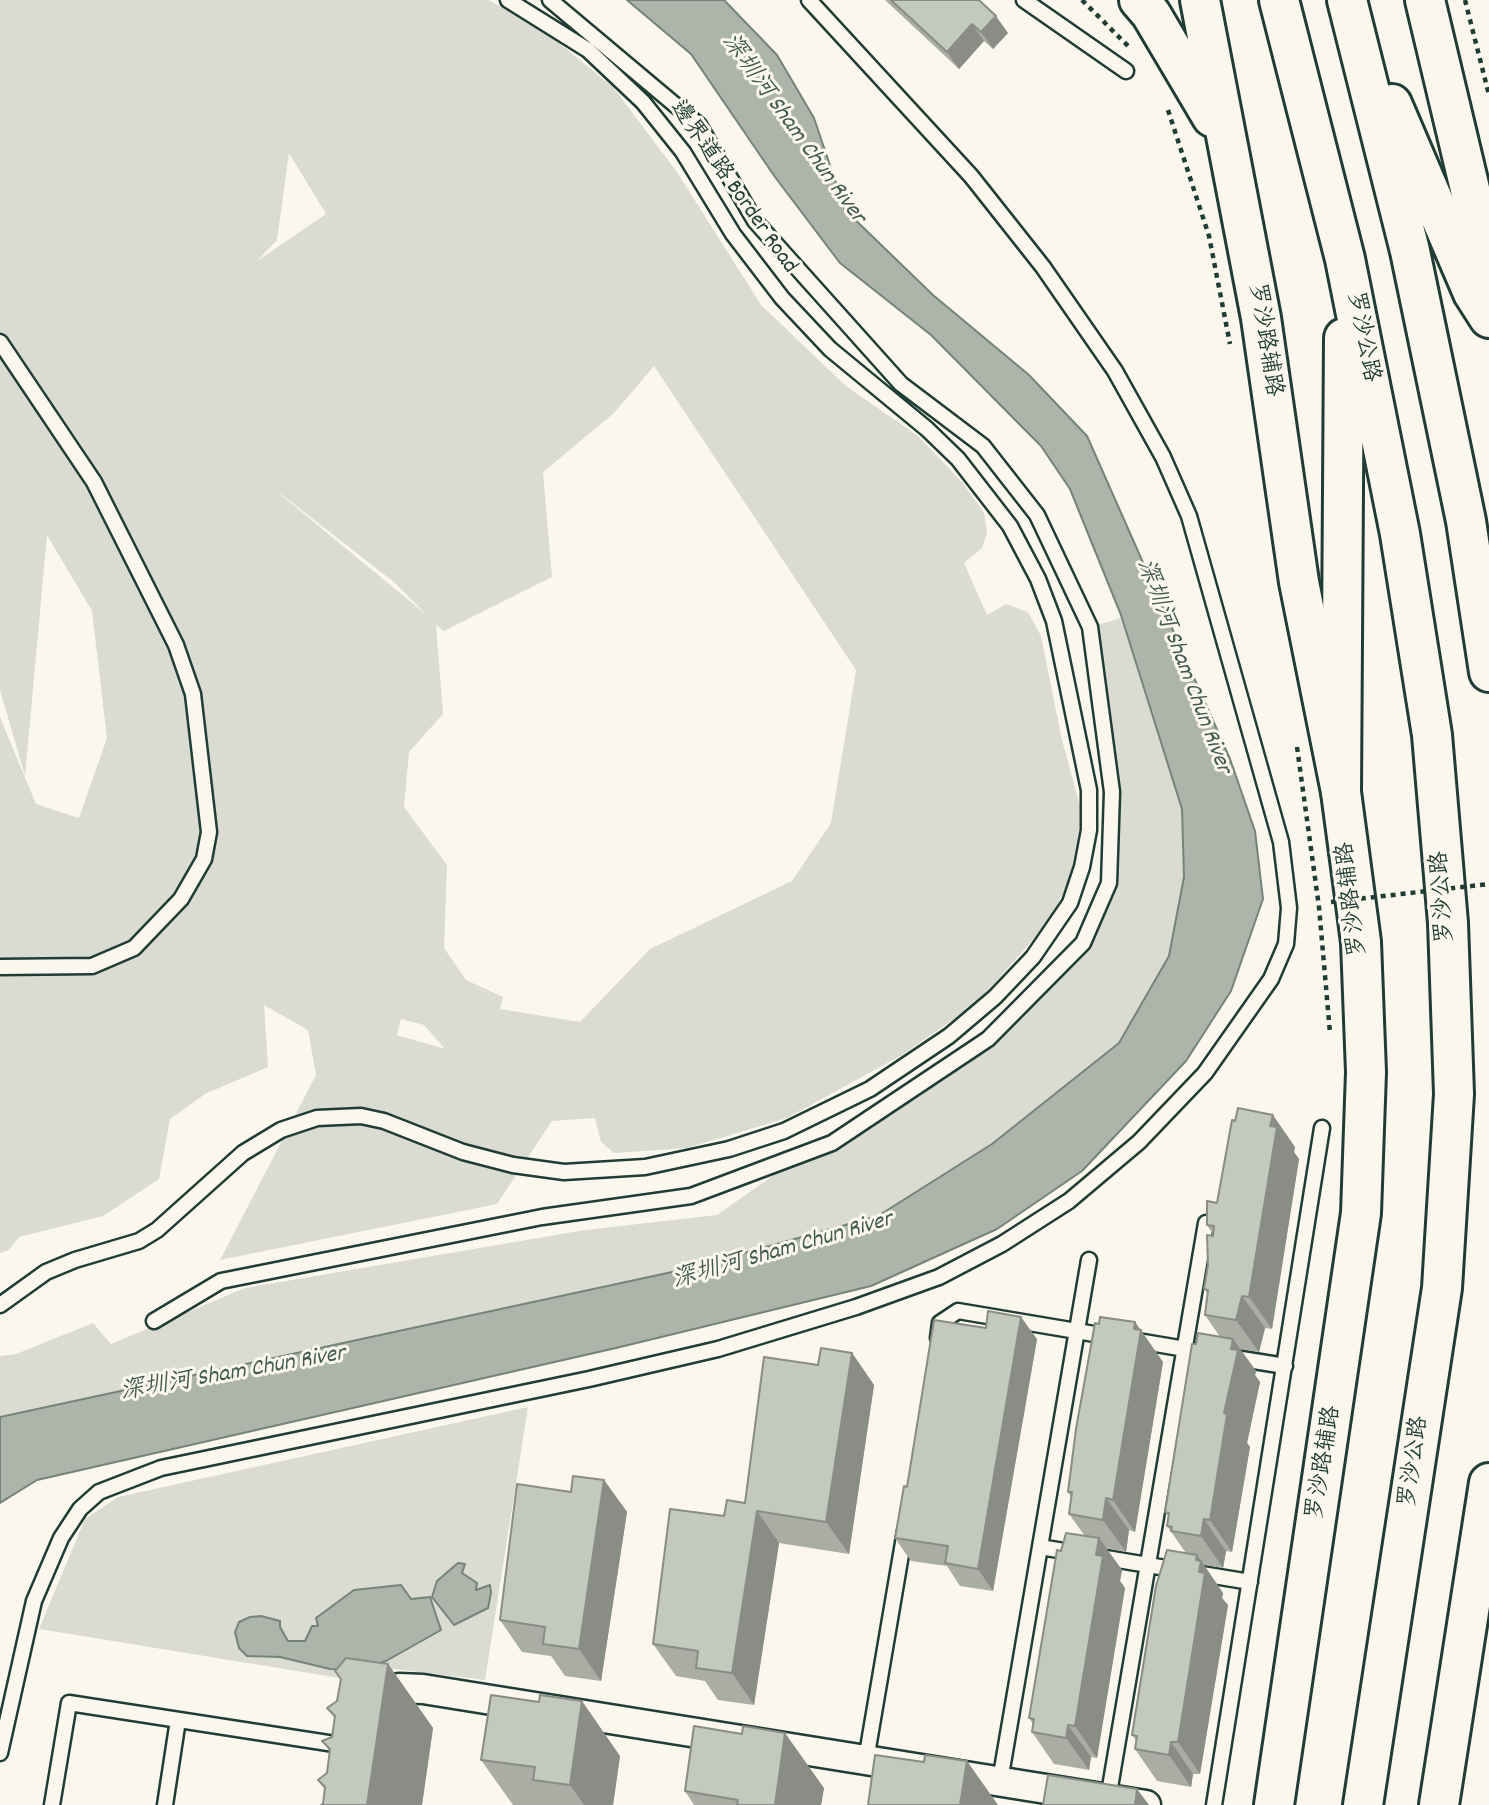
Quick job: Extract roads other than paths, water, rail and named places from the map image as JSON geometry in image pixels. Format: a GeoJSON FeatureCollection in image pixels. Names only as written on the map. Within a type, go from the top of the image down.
{"type":"FeatureCollection","features":[{"type":"Feature","properties":{"kind":"main road"},"geometry":{"type":"LineString","coordinates":[[1139,0],[1180,60],[1230,149]]}},
{"type":"Feature","properties":{"kind":"main road","name":"罗沙路辅路"},"geometry":{"type":"LineString","coordinates":[[1200,0],[1261,318],[1299,582],[1341,792],[1361,955],[1366,1072],[1361,1213],[1275,1805]]}},
{"type":"Feature","properties":{"kind":"main road","name":"罗沙公路"},"geometry":{"type":"LineString","coordinates":[[1279,0],[1345,259],[1400,534],[1432,734],[1448,923],[1454,1094],[1442,1288],[1363,1805]]}},
{"type":"Feature","properties":{"kind":"main road"},"geometry":{"type":"LineString","coordinates":[[1348,0],[1473,293],[1489,318]]}},
{"type":"Feature","properties":{"kind":"main road"},"geometry":{"type":"LineString","coordinates":[[1348,0],[1410,251],[1466,521],[1489,672]]}},
{"type":"Feature","properties":{"kind":"main road"},"geometry":{"type":"LineString","coordinates":[[1424,0],[1489,269]]}},
{"type":"Feature","properties":{"kind":"main road"},"geometry":{"type":"LineString","coordinates":[[1341,792],[1345,259]]}},
{"type":"Feature","properties":{"kind":"main road"},"geometry":{"type":"LineString","coordinates":[[1439,1805],[1489,1483]]}},
{"type":"Feature","properties":{"kind":"street"},"geometry":{"type":"LineString","coordinates":[[348,1758],[358,1718],[377,1699],[399,1688],[1146,1805]]}},
{"type":"Feature","properties":{"kind":"lane","name":"邊界道路 Border Road"},"geometry":{"type":"LineString","coordinates":[[0,1306],[46,1272],[75,1260],[129,1244],[158,1230],[233,1159],[262,1140],[300,1123],[339,1116],[384,1121],[463,1152],[538,1169],[590,1172],[645,1167],[729,1149],[813,1118],[899,1071],[972,1018],[1024,967],[1060,922],[1077,884],[1090,820],[1089,790],[1054,621],[1028,557],[996,506],[958,459],[830,349],[782,298],[733,234],[677,144],[643,102],[588,50],[508,0]]}},
{"type":"Feature","properties":{"kind":"lane"},"geometry":{"type":"LineString","coordinates":[[154,1321],[221,1281],[541,1217],[691,1196],[832,1143],[988,1039],[1083,943],[1108,883],[1112,792],[1090,627],[1037,515],[984,446],[901,384],[755,222],[699,125],[550,0]]}},
{"type":"Feature","properties":{"kind":"lane"},"geometry":{"type":"LineString","coordinates":[[0,1753],[34,1601],[61,1538],[80,1509],[99,1492],[161,1468],[576,1382],[718,1349],[856,1307],[939,1277],[1002,1244],[1069,1201],[1139,1142],[1205,1073],[1271,979],[1286,944],[1288,920],[1281,842],[1189,516],[1163,457],[1115,371],[1043,267],[971,176],[809,0]]}},
{"type":"Feature","properties":{"kind":"lane"},"geometry":{"type":"LineString","coordinates":[[1024,0],[1126,71]]}},
{"type":"Feature","properties":{"kind":"lane"},"geometry":{"type":"LineString","coordinates":[[0,342],[94,482],[176,645],[193,694],[209,832],[204,859],[181,899],[134,948],[92,966],[0,967]]}},
{"type":"Feature","properties":{"kind":"lane"},"geometry":{"type":"LineString","coordinates":[[1214,1805],[1322,1128]]}},
{"type":"Feature","properties":{"kind":"lane"},"geometry":{"type":"LineString","coordinates":[[1108,1799],[1206,1223]]}},
{"type":"Feature","properties":{"kind":"lane"},"geometry":{"type":"LineString","coordinates":[[1000,1781],[1089,1260]]}},
{"type":"Feature","properties":{"kind":"lane"},"geometry":{"type":"LineString","coordinates":[[936,1351],[940,1323],[958,1311],[1284,1366]]}},
{"type":"Feature","properties":{"kind":"lane"},"geometry":{"type":"LineString","coordinates":[[866,1760],[908,1514]]}},
{"type":"Feature","properties":{"kind":"lane"},"geometry":{"type":"LineString","coordinates":[[1040,1547],[1250,1582]]}},
{"type":"Feature","properties":{"kind":"lane"},"geometry":{"type":"LineString","coordinates":[[52,1805],[69,1703],[178,1720],[348,1758]]}},
{"type":"Feature","properties":{"kind":"lane"},"geometry":{"type":"LineString","coordinates":[[165,1805],[178,1720]]}},
{"type":"Feature","properties":{"kind":"water","name":"深圳河 Sham Chun River"},"geometry":{"type":"Polygon","coordinates":[[[627,0],[724,0],[777,55],[814,118],[845,210],[933,295],[1029,375],[1087,436],[1230,759],[1255,831],[1263,899],[1231,991],[1186,1061],[1082,1171],[997,1229],[871,1286],[616,1348],[37,1480],[0,1503],[0,1417],[686,1269],[878,1216],[992,1144],[1119,1043],[1169,956],[1184,877],[1182,809],[1121,615],[1070,489],[1041,446],[931,335],[840,263],[775,177],[691,54],[627,0]]]}},
{"type":"Feature","properties":{"kind":"water"},"geometry":{"type":"Polygon","coordinates":[[[458,1563],[465,1564],[462,1573],[477,1583],[476,1590],[490,1585],[491,1593],[488,1608],[454,1625],[432,1597],[437,1581],[458,1563]]]}},
{"type":"Feature","properties":{"kind":"water"},"geometry":{"type":"Polygon","coordinates":[[[401,1585],[411,1599],[430,1597],[441,1630],[386,1661],[358,1670],[330,1669],[280,1657],[247,1656],[239,1648],[235,1632],[239,1622],[250,1617],[261,1616],[280,1621],[280,1627],[288,1641],[305,1641],[312,1626],[318,1626],[316,1618],[354,1590],[401,1585]]]}}]}
